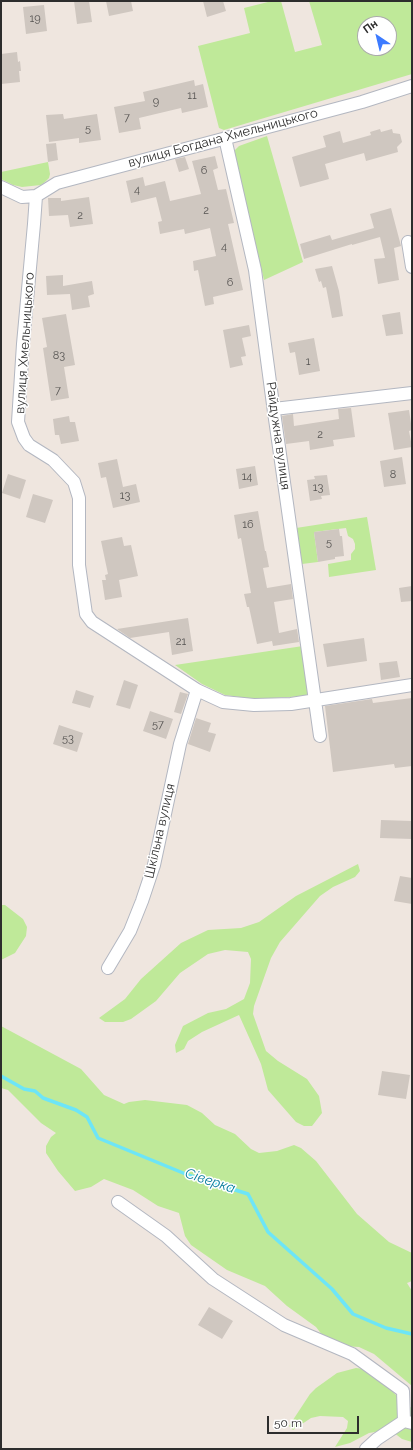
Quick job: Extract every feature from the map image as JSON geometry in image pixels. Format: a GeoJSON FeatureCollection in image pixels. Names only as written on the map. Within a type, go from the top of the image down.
{"type":"FeatureCollection","features":[{"type":"Feature","properties":{"kind":"street","name":"вулиця Богдана Хмельницького"},"geometry":{"type":"LineString","coordinates":[[36,196],[57,183],[362,102],[412,86]]}},
{"type":"Feature","properties":{"kind":"street","name":"Райдужна вулиця"},"geometry":{"type":"LineString","coordinates":[[225,138],[256,270],[320,736]]}},
{"type":"Feature","properties":{"kind":"street"},"geometry":{"type":"LineString","coordinates":[[1,187],[22,197],[36,196]]}},
{"type":"Feature","properties":{"kind":"street","name":"вулиця Хмельницького"},"geometry":{"type":"LineString","coordinates":[[36,196],[23,344],[18,422],[24,438],[29,445],[53,460],[74,482],[79,498],[79,565],[86,614],[92,622],[197,690],[223,702],[254,705],[291,704],[412,685]]}},
{"type":"Feature","properties":{"kind":"street"},"geometry":{"type":"LineString","coordinates":[[408,242],[412,267]]}},
{"type":"Feature","properties":{"kind":"street"},"geometry":{"type":"LineString","coordinates":[[274,409],[412,392]]}},
{"type":"Feature","properties":{"kind":"street","name":"Шкільна вулиця"},"geometry":{"type":"LineString","coordinates":[[108,968],[130,931],[154,865],[180,744],[197,690]]}},
{"type":"Feature","properties":{"kind":"street"},"geometry":{"type":"LineString","coordinates":[[118,1202],[166,1236],[213,1279],[284,1325],[352,1354],[403,1391],[408,1422],[377,1439],[366,1449]]}},
{"type":"Feature","properties":{"kind":"green space"},"geometry":{"type":"Polygon","coordinates":[[[272,1],[281,1],[295,52],[322,45],[309,1],[412,1],[412,74],[224,130],[219,128],[198,46],[250,33],[244,8],[272,1]]]}},
{"type":"Feature","properties":{"kind":"green space"},"geometry":{"type":"Polygon","coordinates":[[[267,136],[303,262],[264,280],[235,156],[235,150],[239,146],[267,136]]]}},
{"type":"Feature","properties":{"kind":"green space"},"geometry":{"type":"Polygon","coordinates":[[[48,162],[50,174],[49,178],[41,185],[22,187],[13,185],[1,179],[1,172],[48,162]]]}},
{"type":"Feature","properties":{"kind":"green space"},"geometry":{"type":"Polygon","coordinates":[[[367,517],[376,570],[329,577],[328,564],[351,560],[351,554],[355,549],[353,539],[348,536],[346,528],[314,532],[318,562],[302,564],[296,528],[367,517]]]}},
{"type":"Feature","properties":{"kind":"green space"},"geometry":{"type":"Polygon","coordinates":[[[303,646],[309,692],[306,696],[255,699],[225,695],[202,684],[175,665],[303,646]]]}},
{"type":"Feature","properties":{"kind":"green space"},"geometry":{"type":"Polygon","coordinates":[[[358,864],[360,871],[355,877],[333,887],[320,896],[280,942],[271,958],[254,1006],[253,1014],[266,1051],[278,1061],[307,1079],[319,1096],[322,1113],[312,1126],[304,1126],[296,1122],[268,1090],[261,1064],[239,1015],[202,1032],[188,1041],[184,1049],[176,1053],[175,1045],[183,1026],[208,1013],[226,1009],[244,999],[250,983],[251,959],[248,952],[225,950],[208,954],[180,973],[156,1001],[131,1019],[123,1022],[105,1022],[99,1018],[125,999],[141,979],[181,943],[208,930],[241,928],[259,922],[296,896],[358,864]]]}},
{"type":"Feature","properties":{"kind":"green space"},"geometry":{"type":"Polygon","coordinates":[[[1,905],[5,905],[23,919],[27,927],[26,936],[15,953],[1,960],[1,905]]]}},
{"type":"Feature","properties":{"kind":"green space"},"geometry":{"type":"Polygon","coordinates":[[[1,1026],[81,1069],[104,1095],[124,1104],[145,1100],[187,1105],[202,1113],[215,1125],[235,1134],[251,1149],[259,1153],[277,1151],[294,1145],[301,1148],[316,1161],[357,1214],[389,1242],[412,1253],[412,1281],[407,1283],[412,1291],[412,1386],[374,1354],[359,1347],[343,1346],[326,1340],[316,1327],[287,1306],[265,1286],[227,1270],[191,1245],[185,1236],[179,1213],[158,1206],[133,1190],[104,1179],[91,1187],[75,1191],[58,1171],[46,1153],[46,1146],[51,1137],[56,1133],[41,1123],[8,1090],[1,1088],[1,1026]]]}},
{"type":"Feature","properties":{"kind":"green space"},"geometry":{"type":"Polygon","coordinates":[[[356,1368],[364,1369],[391,1390],[405,1404],[412,1408],[412,1442],[402,1439],[393,1432],[387,1430],[369,1433],[350,1443],[335,1447],[347,1428],[348,1421],[343,1417],[320,1416],[311,1418],[293,1430],[289,1426],[310,1394],[316,1388],[337,1373],[356,1368]]]}},
{"type":"Feature","properties":{"kind":"building"},"geometry":{"type":"Polygon","coordinates":[[[74,1],[89,1],[92,22],[77,24],[74,1]]]}},
{"type":"Feature","properties":{"kind":"building"},"geometry":{"type":"Polygon","coordinates":[[[106,1],[131,1],[133,11],[109,16],[106,1]]]}},
{"type":"Feature","properties":{"kind":"building"},"geometry":{"type":"Polygon","coordinates":[[[203,1],[223,1],[226,11],[207,17],[203,1]]]}},
{"type":"Feature","properties":{"kind":"building"},"geometry":{"type":"Polygon","coordinates":[[[44,5],[47,31],[26,34],[23,7],[44,5]]]}},
{"type":"Feature","properties":{"kind":"building"},"geometry":{"type":"Polygon","coordinates":[[[17,52],[21,71],[19,71],[20,82],[1,84],[1,54],[17,52]]]}},
{"type":"Feature","properties":{"kind":"building"},"geometry":{"type":"Polygon","coordinates":[[[194,80],[195,86],[203,84],[208,107],[182,113],[181,108],[139,118],[141,129],[119,133],[114,107],[145,101],[143,92],[194,80]]]}},
{"type":"Feature","properties":{"kind":"building"},"geometry":{"type":"Polygon","coordinates":[[[63,114],[64,119],[97,114],[101,140],[79,143],[79,138],[49,142],[46,115],[63,114]]]}},
{"type":"Feature","properties":{"kind":"building"},"geometry":{"type":"Polygon","coordinates":[[[380,129],[381,132],[392,129],[393,133],[400,134],[402,142],[397,147],[398,152],[366,161],[364,153],[325,164],[329,179],[300,187],[292,157],[326,147],[323,136],[340,131],[343,143],[371,135],[370,132],[380,129]]]}},
{"type":"Feature","properties":{"kind":"building"},"geometry":{"type":"Polygon","coordinates":[[[56,143],[58,160],[48,162],[46,144],[56,143]]]}},
{"type":"Feature","properties":{"kind":"building"},"geometry":{"type":"Polygon","coordinates":[[[215,156],[218,168],[213,170],[218,190],[226,189],[234,223],[228,224],[243,290],[213,297],[214,304],[205,306],[198,270],[194,271],[193,261],[216,256],[210,228],[185,234],[184,229],[160,234],[158,222],[162,221],[156,197],[131,203],[126,181],[143,177],[145,186],[165,181],[170,201],[201,194],[192,161],[215,156]]]}},
{"type":"Feature","properties":{"kind":"building"},"geometry":{"type":"Polygon","coordinates":[[[185,157],[189,169],[179,172],[175,159],[185,157]]]}},
{"type":"Feature","properties":{"kind":"building"},"geometry":{"type":"Polygon","coordinates":[[[89,197],[93,224],[70,227],[68,215],[49,216],[48,198],[61,198],[61,201],[89,197]]]}},
{"type":"Feature","properties":{"kind":"building"},"geometry":{"type":"Polygon","coordinates":[[[391,208],[401,246],[394,248],[399,280],[378,284],[374,259],[385,258],[380,237],[304,259],[300,244],[330,235],[332,240],[374,228],[370,214],[391,208]]]}},
{"type":"Feature","properties":{"kind":"building"},"geometry":{"type":"Polygon","coordinates":[[[332,266],[339,291],[343,316],[332,318],[326,287],[323,288],[321,281],[319,282],[315,269],[332,266]]]}},
{"type":"Feature","properties":{"kind":"building"},"geometry":{"type":"Polygon","coordinates":[[[63,275],[63,286],[92,281],[94,294],[88,296],[90,307],[72,310],[70,294],[47,295],[46,276],[63,275]]]}},
{"type":"Feature","properties":{"kind":"building"},"geometry":{"type":"Polygon","coordinates":[[[400,312],[403,334],[386,336],[382,315],[400,312]]]}},
{"type":"Feature","properties":{"kind":"building"},"geometry":{"type":"Polygon","coordinates":[[[66,314],[75,365],[64,367],[69,398],[51,401],[43,348],[47,347],[42,318],[66,314]]]}},
{"type":"Feature","properties":{"kind":"building"},"geometry":{"type":"Polygon","coordinates":[[[249,325],[251,336],[242,338],[246,356],[241,357],[243,365],[230,368],[223,330],[249,325]]]}},
{"type":"Feature","properties":{"kind":"building"},"geometry":{"type":"Polygon","coordinates":[[[314,338],[320,371],[299,375],[295,352],[290,353],[288,343],[314,338]]]}},
{"type":"Feature","properties":{"kind":"building"},"geometry":{"type":"Polygon","coordinates":[[[351,408],[355,437],[333,440],[334,446],[310,450],[309,441],[286,444],[282,416],[293,414],[294,426],[339,419],[338,409],[351,408]]]}},
{"type":"Feature","properties":{"kind":"building"},"geometry":{"type":"Polygon","coordinates":[[[409,410],[412,430],[409,431],[412,447],[394,450],[388,413],[409,410]]]}},
{"type":"Feature","properties":{"kind":"building"},"geometry":{"type":"Polygon","coordinates":[[[69,416],[70,422],[75,422],[79,441],[61,444],[59,435],[55,435],[53,419],[69,416]]]}},
{"type":"Feature","properties":{"kind":"building"},"geometry":{"type":"Polygon","coordinates":[[[402,457],[406,484],[384,487],[380,461],[402,457]]]}},
{"type":"Feature","properties":{"kind":"building"},"geometry":{"type":"Polygon","coordinates":[[[117,459],[123,487],[136,484],[140,502],[113,508],[106,477],[101,478],[98,463],[117,459]]]}},
{"type":"Feature","properties":{"kind":"building"},"geometry":{"type":"Polygon","coordinates":[[[255,466],[258,485],[239,489],[236,469],[255,466]]]}},
{"type":"Feature","properties":{"kind":"building"},"geometry":{"type":"Polygon","coordinates":[[[8,474],[26,480],[20,499],[2,493],[8,474]]]}},
{"type":"Feature","properties":{"kind":"building"},"geometry":{"type":"Polygon","coordinates":[[[327,475],[330,495],[321,496],[322,499],[310,501],[307,480],[315,479],[314,476],[327,475]]]}},
{"type":"Feature","properties":{"kind":"building"},"geometry":{"type":"Polygon","coordinates":[[[33,494],[53,500],[45,523],[26,517],[33,494]]]}},
{"type":"Feature","properties":{"kind":"building"},"geometry":{"type":"Polygon","coordinates":[[[258,511],[269,567],[263,568],[267,588],[291,584],[293,599],[274,602],[279,633],[297,629],[299,642],[273,646],[272,641],[257,644],[249,607],[247,607],[244,594],[251,593],[241,538],[238,539],[234,515],[258,511]]]}},
{"type":"Feature","properties":{"kind":"building"},"geometry":{"type":"Polygon","coordinates":[[[339,529],[340,536],[342,536],[344,556],[318,562],[314,532],[339,529]]]}},
{"type":"Feature","properties":{"kind":"building"},"geometry":{"type":"Polygon","coordinates":[[[122,537],[124,546],[131,545],[138,576],[119,580],[122,597],[105,600],[102,580],[106,580],[105,575],[108,574],[101,541],[122,537]]]}},
{"type":"Feature","properties":{"kind":"building"},"geometry":{"type":"Polygon","coordinates":[[[412,586],[412,601],[401,602],[399,588],[412,586]]]}},
{"type":"Feature","properties":{"kind":"building"},"geometry":{"type":"Polygon","coordinates":[[[188,618],[193,651],[172,655],[169,632],[130,638],[117,629],[188,618]]]}},
{"type":"Feature","properties":{"kind":"building"},"geometry":{"type":"Polygon","coordinates":[[[364,638],[367,661],[327,667],[323,644],[364,638]]]}},
{"type":"Feature","properties":{"kind":"building"},"geometry":{"type":"Polygon","coordinates":[[[397,661],[400,677],[381,680],[379,663],[397,661]]]}},
{"type":"Feature","properties":{"kind":"building"},"geometry":{"type":"Polygon","coordinates":[[[124,680],[138,685],[130,709],[116,705],[124,680]]]}},
{"type":"Feature","properties":{"kind":"building"},"geometry":{"type":"Polygon","coordinates":[[[76,690],[94,696],[90,708],[72,703],[76,690]]]}},
{"type":"Feature","properties":{"kind":"building"},"geometry":{"type":"Polygon","coordinates":[[[180,692],[188,694],[181,714],[174,712],[180,692]]]}},
{"type":"Feature","properties":{"kind":"building"},"geometry":{"type":"Polygon","coordinates":[[[412,698],[412,766],[395,768],[394,764],[333,772],[325,706],[372,699],[373,703],[412,698]]]}},
{"type":"Feature","properties":{"kind":"building"},"geometry":{"type":"Polygon","coordinates":[[[150,711],[173,719],[166,739],[143,731],[150,711]]]}},
{"type":"Feature","properties":{"kind":"building"},"geometry":{"type":"Polygon","coordinates":[[[196,718],[211,723],[208,732],[216,734],[210,752],[188,744],[196,718]]]}},
{"type":"Feature","properties":{"kind":"building"},"geometry":{"type":"Polygon","coordinates":[[[59,725],[83,733],[77,752],[53,744],[59,725]]]}},
{"type":"Feature","properties":{"kind":"building"},"geometry":{"type":"Polygon","coordinates":[[[381,820],[412,821],[412,839],[380,838],[381,820]]]}},
{"type":"Feature","properties":{"kind":"building"},"geometry":{"type":"Polygon","coordinates":[[[400,876],[412,878],[412,904],[394,901],[400,876]]]}},
{"type":"Feature","properties":{"kind":"building"},"geometry":{"type":"Polygon","coordinates":[[[382,1071],[410,1075],[406,1099],[378,1095],[382,1071]]]}},
{"type":"Feature","properties":{"kind":"building"},"geometry":{"type":"Polygon","coordinates":[[[209,1307],[233,1321],[222,1339],[198,1325],[209,1307]]]}},
{"type":"Feature","properties":{"kind":"waterway","name":"Сіверка"},"geometry":{"type":"LineString","coordinates":[[1,1076],[24,1089],[35,1091],[43,1098],[76,1110],[87,1117],[98,1138],[188,1175],[248,1194],[268,1232],[332,1289],[353,1314],[386,1328],[412,1334]]}}]}
